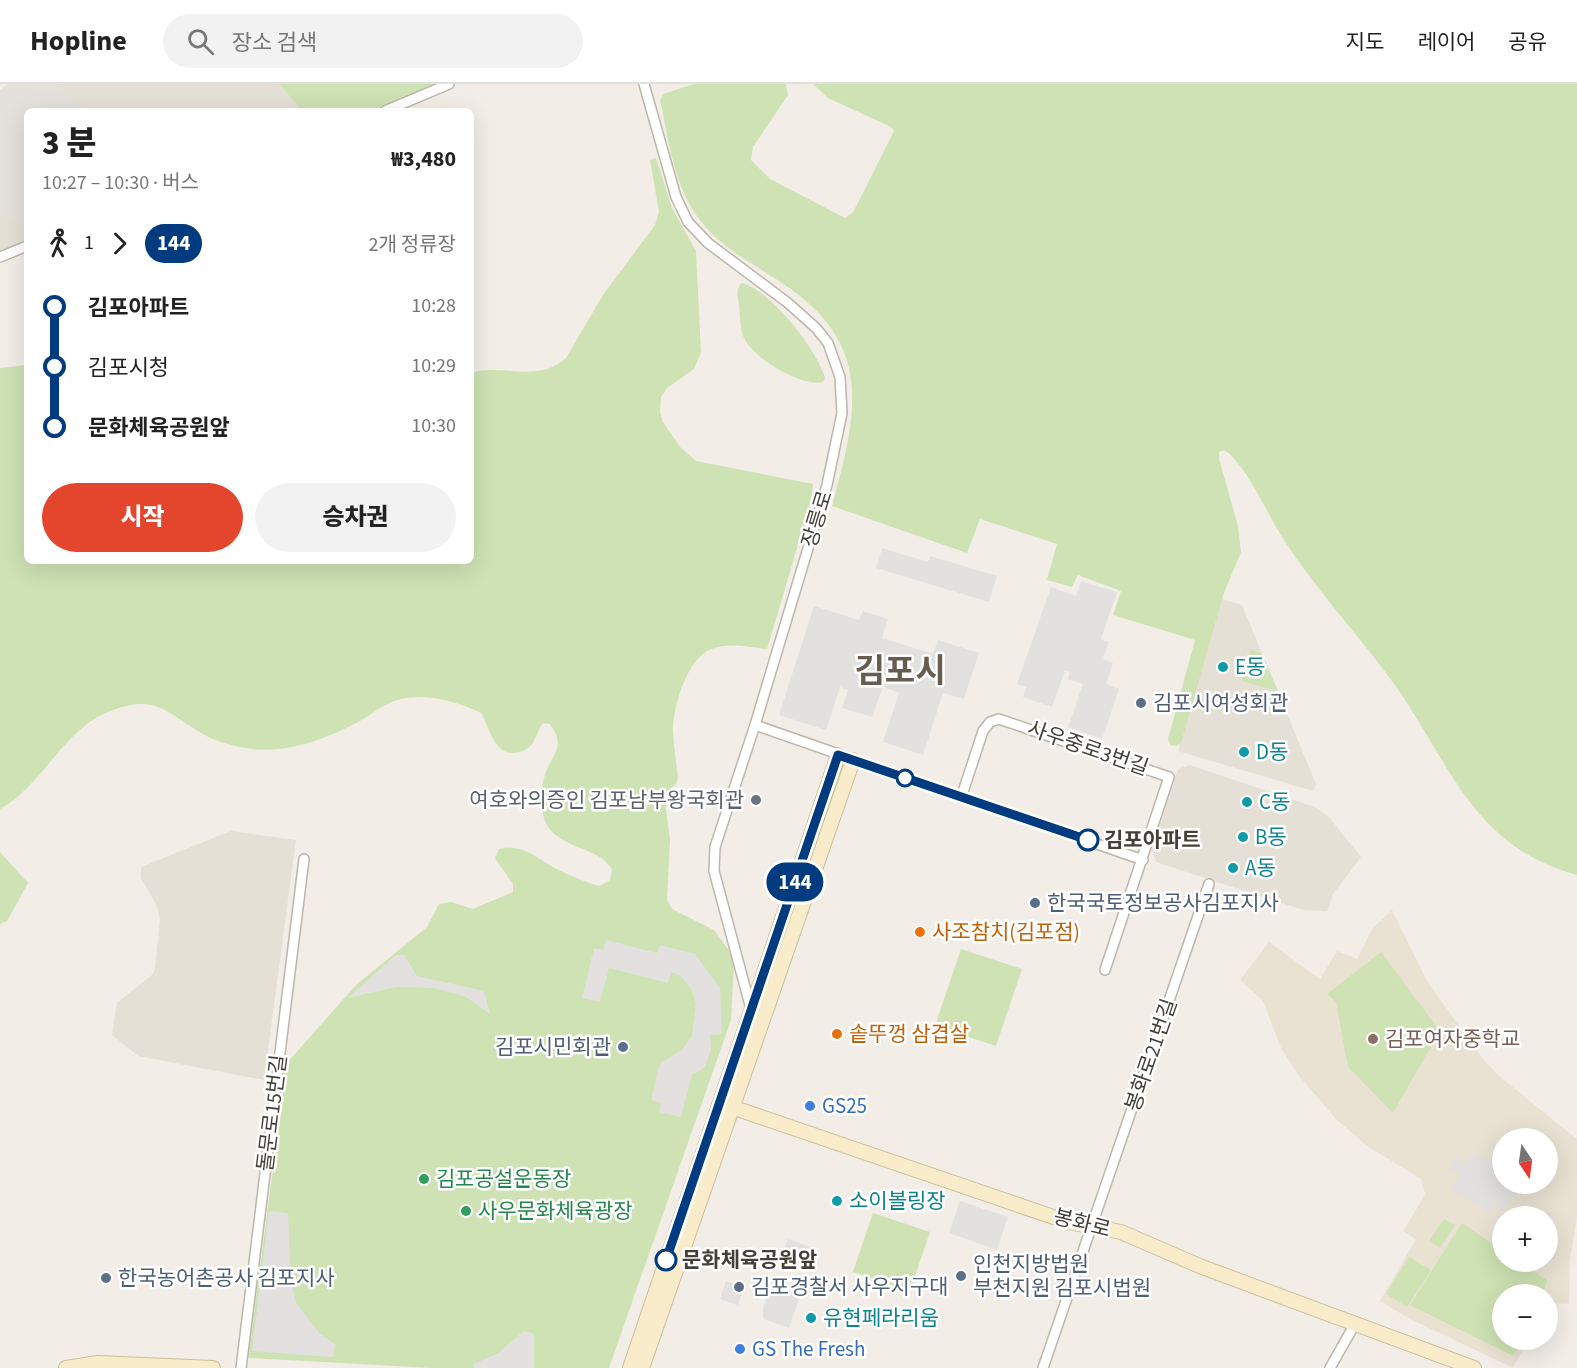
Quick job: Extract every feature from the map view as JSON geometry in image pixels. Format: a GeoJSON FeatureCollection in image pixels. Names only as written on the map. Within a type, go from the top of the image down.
{"type":"FeatureCollection","features":[{"type":"Feature","properties":{"kind":"street"},"geometry":{"type":"LineString","coordinates":[[392,108],[449,84]]}},
{"type":"Feature","properties":{"kind":"street","name":"장릉로"},"geometry":{"type":"LineString","coordinates":[[644,84],[676,197],[688,222],[708,243],[788,303],[816,328],[828,343],[840,377],[842,413],[834,459],[755,725],[715,847],[713,864],[752,1010]]}},
{"type":"Feature","properties":{"kind":"street"},"geometry":{"type":"LineString","coordinates":[[0,257],[24,247]]}},
{"type":"Feature","properties":{"kind":"street","name":"사우중로3번길"},"geometry":{"type":"LineString","coordinates":[[961,798],[983,731],[990,722],[999,719],[1009,721],[1169,777],[1143,860]]}},
{"type":"Feature","properties":{"kind":"street"},"geometry":{"type":"LineString","coordinates":[[755,725],[1143,860],[1105,970]]}},
{"type":"Feature","properties":{"kind":"street"},"geometry":{"type":"LineString","coordinates":[[630,1368],[838,755]]}},
{"type":"Feature","properties":{"kind":"street"},"geometry":{"type":"LineString","coordinates":[[642,1368],[853,759]]}},
{"type":"Feature","properties":{"kind":"street","name":"돌문로15번길"},"geometry":{"type":"LineString","coordinates":[[241,1368],[304,859]]}},
{"type":"Feature","properties":{"kind":"street","name":"봉화로21번길"},"geometry":{"type":"LineString","coordinates":[[1043,1368],[1094,1226],[1209,884]]}},
{"type":"Feature","properties":{"kind":"street","name":"봉화로"},"geometry":{"type":"LineString","coordinates":[[720,1103],[1068,1222],[1121,1232],[1202,1266],[1474,1368]]}},
{"type":"Feature","properties":{"kind":"street"},"geometry":{"type":"LineString","coordinates":[[1330,1368],[1356,1322]]}},
{"type":"Feature","properties":{"kind":"street"},"geometry":{"type":"LineString","coordinates":[[66,1368],[98,1363],[213,1368]]}},
{"type":"Feature","properties":{"kind":"shaded area"},"geometry":{"type":"Polygon","coordinates":[[[8,84],[55,84],[83,108],[24,108],[24,225],[0,214],[0,90],[8,84]]]}},
{"type":"Feature","properties":{"kind":"shaded area"},"geometry":{"type":"Polygon","coordinates":[[[55,84],[279,84],[299,108],[83,108],[55,84]]]}},
{"type":"Feature","properties":{"kind":"shaded area"},"geometry":{"type":"Polygon","coordinates":[[[0,214],[24,225],[24,243],[0,252],[0,214]]]}},
{"type":"Feature","properties":{"kind":"shaded area"},"geometry":{"type":"Polygon","coordinates":[[[882,548],[928,562],[930,556],[997,576],[989,602],[876,568],[882,548]]]}},
{"type":"Feature","properties":{"kind":"shaded area"},"geometry":{"type":"Polygon","coordinates":[[[1081,581],[1117,592],[1101,639],[1109,642],[1103,659],[1113,663],[1106,684],[1119,689],[1102,739],[1068,727],[1083,684],[1068,679],[1070,672],[1065,671],[1052,707],[1023,697],[1026,687],[1017,684],[1051,587],[1076,596],[1081,581]]]}},
{"type":"Feature","properties":{"kind":"shaded area"},"geometry":{"type":"Polygon","coordinates":[[[1222,599],[1242,605],[1316,784],[1313,791],[1178,751],[1222,599]]]}},
{"type":"Feature","properties":{"kind":"shaded area"},"geometry":{"type":"Polygon","coordinates":[[[814,606],[859,620],[863,611],[888,619],[882,638],[933,654],[938,640],[979,653],[964,699],[943,693],[923,755],[883,742],[899,693],[883,687],[872,717],[842,708],[848,690],[840,687],[826,730],[779,715],[814,606]]]}},
{"type":"Feature","properties":{"kind":"shaded area","name":"김포아파트"},"geometry":{"type":"Polygon","coordinates":[[[1190,765],[1315,807],[1329,817],[1361,857],[1333,894],[1327,911],[1303,910],[1156,862],[1152,850],[1178,769],[1190,765]]]}},
{"type":"Feature","properties":{"kind":"shaded area"},"geometry":{"type":"Polygon","coordinates":[[[231,831],[296,840],[264,1080],[138,1056],[112,1035],[117,1003],[153,974],[155,968],[160,920],[157,906],[141,878],[141,867],[231,831]]]}},
{"type":"Feature","properties":{"kind":"shaded area"},"geometry":{"type":"Polygon","coordinates":[[[1392,910],[1427,981],[1483,1059],[1499,1076],[1577,1139],[1577,1217],[1570,1259],[1569,1304],[1558,1303],[1558,1284],[1492,1284],[1492,1350],[1523,1350],[1513,1368],[1408,1318],[1380,1301],[1416,1239],[1403,1231],[1425,1193],[1421,1179],[1367,1146],[1336,1119],[1299,1076],[1281,1048],[1263,1001],[1240,980],[1269,942],[1320,979],[1337,951],[1357,959],[1372,929],[1392,910]]]}},
{"type":"Feature","properties":{"kind":"shaded area"},"geometry":{"type":"Polygon","coordinates":[[[606,940],[657,953],[660,945],[695,954],[720,988],[722,1034],[710,1035],[711,1049],[705,1067],[692,1075],[681,1117],[659,1112],[661,1103],[651,1100],[660,1063],[682,1050],[692,1036],[696,1003],[691,989],[680,975],[671,972],[668,983],[609,968],[600,1002],[582,998],[594,948],[603,950],[606,940]]]}},
{"type":"Feature","properties":{"kind":"shaded area"},"geometry":{"type":"Polygon","coordinates":[[[396,955],[404,955],[417,976],[484,991],[490,1014],[466,997],[435,988],[396,987],[348,998],[396,955]]]}},
{"type":"Feature","properties":{"kind":"shaded area"},"geometry":{"type":"Polygon","coordinates":[[[1474,1153],[1488,1161],[1492,1154],[1492,1194],[1514,1194],[1506,1206],[1492,1206],[1490,1213],[1451,1190],[1460,1175],[1449,1169],[1456,1156],[1467,1163],[1474,1153]]]}},
{"type":"Feature","properties":{"kind":"shaded area"},"geometry":{"type":"Polygon","coordinates":[[[960,1201],[1008,1217],[997,1250],[949,1233],[960,1201]]]}},
{"type":"Feature","properties":{"kind":"shaded area"},"geometry":{"type":"Polygon","coordinates":[[[269,1211],[288,1213],[291,1281],[296,1303],[320,1334],[335,1344],[333,1357],[252,1351],[269,1211]]]}},
{"type":"Feature","properties":{"kind":"shaded area"},"geometry":{"type":"Polygon","coordinates":[[[788,1239],[811,1247],[804,1268],[780,1260],[788,1239]]]}},
{"type":"Feature","properties":{"kind":"shaded area"},"geometry":{"type":"Polygon","coordinates":[[[773,1278],[803,1288],[789,1328],[764,1319],[763,1316],[763,1308],[773,1278]]]}},
{"type":"Feature","properties":{"kind":"shaded area"},"geometry":{"type":"Polygon","coordinates":[[[726,1281],[744,1287],[738,1305],[720,1299],[726,1281]]]}},
{"type":"Feature","properties":{"kind":"shaded area"},"geometry":{"type":"Polygon","coordinates":[[[524,1331],[534,1333],[534,1368],[474,1368],[474,1364],[498,1353],[524,1331]]]}},
{"type":"Feature","properties":{"kind":"green space"},"geometry":{"type":"Polygon","coordinates":[[[279,84],[437,84],[377,108],[299,108],[279,84]]]}},
{"type":"Feature","properties":{"kind":"green space"},"geometry":{"type":"Polygon","coordinates":[[[694,84],[786,84],[788,95],[753,147],[751,160],[770,179],[845,218],[853,212],[894,131],[891,127],[828,98],[813,84],[1577,84],[1577,875],[1542,862],[1513,845],[1489,824],[1469,800],[1397,688],[1297,559],[1241,466],[1224,450],[1219,452],[1219,459],[1238,526],[1241,552],[1224,593],[1181,743],[1176,746],[1170,745],[1168,739],[1195,640],[1113,615],[1121,591],[1078,575],[1072,587],[1047,580],[1057,544],[980,519],[967,553],[832,506],[848,439],[852,409],[851,381],[845,354],[831,329],[810,305],[717,238],[691,207],[678,178],[660,100],[663,94],[694,84]]]}},
{"type":"Feature","properties":{"kind":"green space"},"geometry":{"type":"Polygon","coordinates":[[[656,158],[672,208],[696,251],[701,353],[694,369],[667,388],[661,397],[660,412],[663,422],[680,447],[696,461],[813,484],[811,501],[767,649],[725,646],[702,654],[683,684],[674,721],[673,737],[678,778],[676,784],[664,794],[670,840],[667,899],[672,909],[714,930],[728,949],[734,963],[731,1020],[609,1368],[431,1368],[248,1358],[287,1063],[356,985],[427,927],[439,904],[451,902],[473,909],[513,892],[513,884],[495,858],[499,849],[524,850],[563,872],[600,886],[610,880],[612,870],[607,862],[599,857],[559,837],[545,821],[541,804],[542,786],[558,744],[550,724],[543,723],[528,748],[511,753],[504,751],[494,741],[481,713],[429,697],[397,700],[358,722],[317,740],[288,748],[259,750],[220,742],[158,707],[138,704],[126,706],[94,719],[80,730],[29,786],[0,809],[0,368],[24,365],[24,564],[474,564],[474,372],[495,370],[532,372],[555,366],[566,358],[603,295],[655,225],[659,212],[650,160],[656,158]]]}},
{"type":"Feature","properties":{"kind":"green space"},"geometry":{"type":"Polygon","coordinates":[[[742,283],[765,297],[791,323],[821,366],[825,378],[823,382],[791,376],[767,362],[749,346],[744,338],[740,322],[738,288],[742,283]]]}},
{"type":"Feature","properties":{"kind":"green space"},"geometry":{"type":"Polygon","coordinates":[[[1251,649],[1262,654],[1278,691],[1241,681],[1251,649]]]}},
{"type":"Feature","properties":{"kind":"green space"},"geometry":{"type":"Polygon","coordinates":[[[0,852],[28,883],[7,921],[0,924],[0,852]]]}},
{"type":"Feature","properties":{"kind":"green space"},"geometry":{"type":"Polygon","coordinates":[[[961,949],[1022,969],[996,1046],[935,1026],[961,949]]]}},
{"type":"Feature","properties":{"kind":"green space"},"geometry":{"type":"Polygon","coordinates":[[[1381,952],[1440,1031],[1393,1113],[1348,1067],[1336,1002],[1327,994],[1381,952]]]}},
{"type":"Feature","properties":{"kind":"green space"},"geometry":{"type":"Polygon","coordinates":[[[873,1213],[930,1232],[910,1291],[853,1272],[873,1213]]]}},
{"type":"Feature","properties":{"kind":"green space"},"geometry":{"type":"Polygon","coordinates":[[[1444,1219],[1455,1225],[1440,1248],[1429,1241],[1444,1219]]]}},
{"type":"Feature","properties":{"kind":"green space"},"geometry":{"type":"Polygon","coordinates":[[[1462,1223],[1492,1243],[1492,1272],[1535,1272],[1547,1280],[1546,1284],[1492,1284],[1492,1346],[1410,1305],[1462,1223]]]}},
{"type":"Feature","properties":{"kind":"green space"},"geometry":{"type":"Polygon","coordinates":[[[1409,1257],[1431,1270],[1407,1307],[1386,1294],[1409,1257]]]}},
{"type":"Feature","properties":{"kind":"green space"},"geometry":{"type":"Polygon","coordinates":[[[1501,1350],[1516,1350],[1513,1356],[1501,1350]]]}},
{"type":"Feature","properties":{"kind":"bus line","name":"144"},"geometry":{"type":"LineString","coordinates":[[666,1260],[838,755],[1088,840]]}},
{"type":"Feature","properties":{"kind":"place","name":"E동"},"geometry":{"type":"Point","coordinates":[1223,667]}},
{"type":"Feature","properties":{"kind":"place","name":"김포시여성회관"},"geometry":{"type":"Point","coordinates":[1141,703]}},
{"type":"Feature","properties":{"kind":"place","name":"D동"},"geometry":{"type":"Point","coordinates":[1244,752]}},
{"type":"Feature","properties":{"kind":"place","name":"여호와의증인 김포남부왕국회관"},"geometry":{"type":"Point","coordinates":[756,800]}},
{"type":"Feature","properties":{"kind":"place","name":"C동"},"geometry":{"type":"Point","coordinates":[1247,802]}},
{"type":"Feature","properties":{"kind":"place","name":"B동"},"geometry":{"type":"Point","coordinates":[1243,837]}},
{"type":"Feature","properties":{"kind":"place","name":"김포아파트"},"geometry":{"type":"Point","coordinates":[1088,840]}},
{"type":"Feature","properties":{"kind":"place","name":"A동"},"geometry":{"type":"Point","coordinates":[1233,868]}},
{"type":"Feature","properties":{"kind":"place","name":"한국국토정보공사김포지사"},"geometry":{"type":"Point","coordinates":[1035,903]}},
{"type":"Feature","properties":{"kind":"place","name":"사조참치(김포점)"},"geometry":{"type":"Point","coordinates":[920,932]}},
{"type":"Feature","properties":{"kind":"place","name":"솥뚜껑 삼겹살"},"geometry":{"type":"Point","coordinates":[837,1034]}},
{"type":"Feature","properties":{"kind":"place","name":"김포여자중학교"},"geometry":{"type":"Point","coordinates":[1373,1039]}},
{"type":"Feature","properties":{"kind":"place","name":"김포시민회관"},"geometry":{"type":"Point","coordinates":[623,1047]}},
{"type":"Feature","properties":{"kind":"place","name":"GS25"},"geometry":{"type":"Point","coordinates":[810,1106]}},
{"type":"Feature","properties":{"kind":"place","name":"김포공설운동장"},"geometry":{"type":"Point","coordinates":[424,1179]}},
{"type":"Feature","properties":{"kind":"place","name":"소이볼링장"},"geometry":{"type":"Point","coordinates":[837,1201]}},
{"type":"Feature","properties":{"kind":"place","name":"사우문화체육광장"},"geometry":{"type":"Point","coordinates":[466,1211]}},
{"type":"Feature","properties":{"kind":"place","name":"문화체육공원앞"},"geometry":{"type":"Point","coordinates":[666,1260]}},
{"type":"Feature","properties":{"kind":"place","name":"인천지방법원 부천지원 김포시법원"},"geometry":{"type":"Point","coordinates":[961,1276]}},
{"type":"Feature","properties":{"kind":"place","name":"한국농어촌공사 김포지사"},"geometry":{"type":"Point","coordinates":[106,1278]}},
{"type":"Feature","properties":{"kind":"place","name":"김포경찰서 사우지구대"},"geometry":{"type":"Point","coordinates":[739,1287]}},
{"type":"Feature","properties":{"kind":"place","name":"유현페라리움"},"geometry":{"type":"Point","coordinates":[811,1318]}},
{"type":"Feature","properties":{"kind":"place","name":"GS The Fresh"},"geometry":{"type":"Point","coordinates":[740,1349]}},
{"type":"Feature","properties":{"kind":"district","name":"김포시"},"geometry":{"type":"Point","coordinates":[900,670]}}]}
